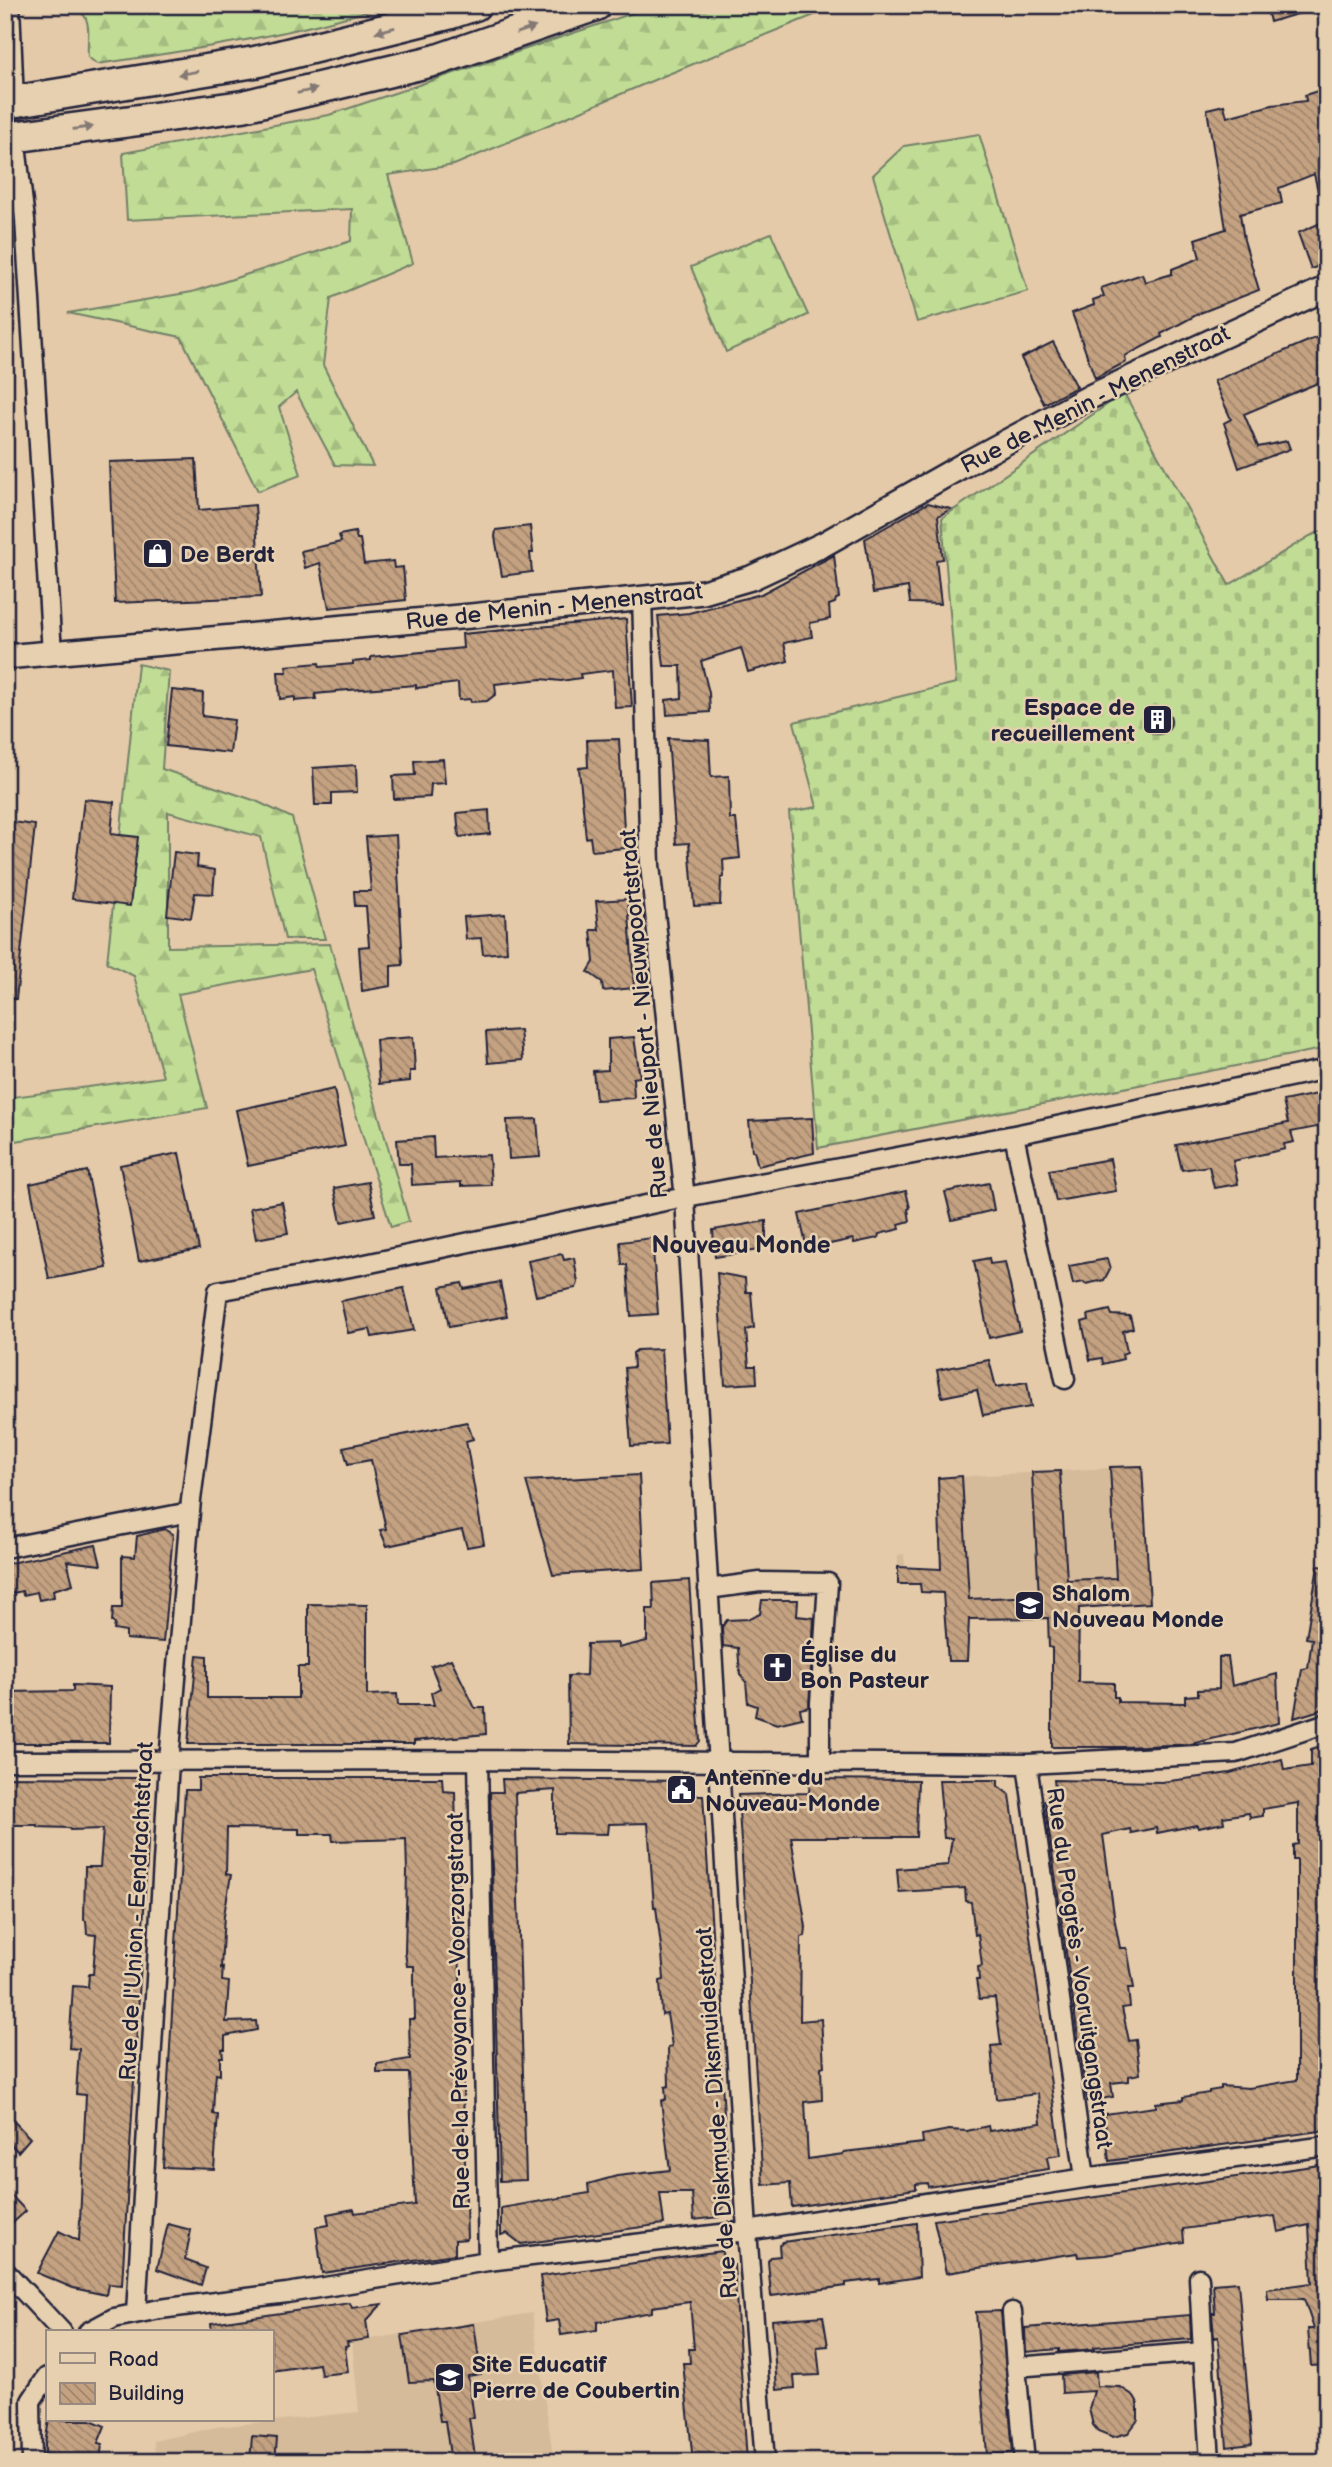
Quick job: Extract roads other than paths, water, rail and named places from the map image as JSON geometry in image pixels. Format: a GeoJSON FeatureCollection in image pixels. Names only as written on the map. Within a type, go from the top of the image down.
{"type":"FeatureCollection","features":[{"type":"Feature","properties":{"kind":"highway"},"geometry":{"type":"LineString","coordinates":[[10,103],[255,62],[475,5]]}},
{"type":"Feature","properties":{"kind":"highway"},"geometry":{"type":"LineString","coordinates":[[10,137],[243,106],[437,60],[604,5]]}},
{"type":"Feature","properties":{"kind":"street"},"geometry":{"type":"LineString","coordinates":[[10,5],[10,103]]}},
{"type":"Feature","properties":{"kind":"street"},"geometry":{"type":"LineString","coordinates":[[10,137],[25,220],[52,653]]}},
{"type":"Feature","properties":{"kind":"street","name":"Rue de Menin - Menenstraat"},"geometry":{"type":"LineString","coordinates":[[5,657],[471,616],[703,592],[751,578],[782,565],[1092,396],[1327,288]]}},
{"type":"Feature","properties":{"kind":"street","name":"Rue de Nieuport - Nieuwpoortstraat"},"geometry":{"type":"LineString","coordinates":[[642,597],[650,865],[685,1199],[720,1761]]}},
{"type":"Feature","properties":{"kind":"street"},"geometry":{"type":"LineString","coordinates":[[685,1199],[1014,1136],[1327,1069]]}},
{"type":"Feature","properties":{"kind":"street"},"geometry":{"type":"LineString","coordinates":[[1014,1136],[1065,1379]]}},
{"type":"Feature","properties":{"kind":"street","name":"Rue de l'Union - Eendrachtstraat"},"geometry":{"type":"LineString","coordinates":[[136,2313],[169,1762],[190,1512],[218,1291],[356,1266],[685,1199]]}},
{"type":"Feature","properties":{"kind":"street"},"geometry":{"type":"LineString","coordinates":[[5,1548],[190,1512]]}},
{"type":"Feature","properties":{"kind":"street"},"geometry":{"type":"LineString","coordinates":[[708,1589],[760,1582],[828,1583],[820,1703],[820,1763]]}},
{"type":"Feature","properties":{"kind":"street"},"geometry":{"type":"LineString","coordinates":[[5,1761],[478,1760],[1027,1764],[1236,1753],[1327,1723]]}},
{"type":"Feature","properties":{"kind":"street","name":"Rue de la Prévoyance - Voorzorgstraat"},"geometry":{"type":"LineString","coordinates":[[478,1760],[488,2261]]}},
{"type":"Feature","properties":{"kind":"street","name":"Rue de Diskmude - Diksmuidestraat"},"geometry":{"type":"LineString","coordinates":[[720,1761],[747,2231],[765,2462]]}},
{"type":"Feature","properties":{"kind":"street","name":"Rue du Progrès - Vooruitgangstraat"},"geometry":{"type":"LineString","coordinates":[[1027,1764],[1085,2178]]}},
{"type":"Feature","properties":{"kind":"street"},"geometry":{"type":"LineString","coordinates":[[92,2330],[114,2318],[136,2313],[314,2290],[488,2261],[747,2231],[1085,2178],[1327,2146]]}},
{"type":"Feature","properties":{"kind":"street"},"geometry":{"type":"LineString","coordinates":[[5,2271],[60,2330]]}},
{"type":"Feature","properties":{"kind":"street"},"geometry":{"type":"LineString","coordinates":[[1195,2462],[1210,2461],[1199,2278]]}},
{"type":"Feature","properties":{"kind":"street"},"geometry":{"type":"LineString","coordinates":[[1012,2312],[1026,2462]]}},
{"type":"Feature","properties":{"kind":"street"},"geometry":{"type":"LineString","coordinates":[[1016,2367],[1203,2352]]}},
{"type":"Feature","properties":{"kind":"street"},"geometry":{"type":"LineString","coordinates":[[32,2462],[31,2401],[46,2378]]}},
{"type":"Feature","properties":{"kind":"place","name":"De Berdt"},"geometry":{"type":"Point","coordinates":[157,554]}},
{"type":"Feature","properties":{"kind":"place","name":"Espace de recueillement"},"geometry":{"type":"Point","coordinates":[1158,720]}},
{"type":"Feature","properties":{"kind":"place","name":"Shalom Nouveau Monde"},"geometry":{"type":"Point","coordinates":[1029,1606]}},
{"type":"Feature","properties":{"kind":"place","name":"Église du Bon Pasteur"},"geometry":{"type":"Point","coordinates":[777,1667]}},
{"type":"Feature","properties":{"kind":"place","name":"Antenne du Nouveau-Monde"},"geometry":{"type":"Point","coordinates":[682,1790]}},
{"type":"Feature","properties":{"kind":"place","name":"Site Educatif Pierre de Coubertin"},"geometry":{"type":"Point","coordinates":[449,2377]}},
{"type":"Feature","properties":{"kind":"district","name":"Nouveau Monde"},"geometry":{"type":"Point","coordinates":[741,1245]}}]}
